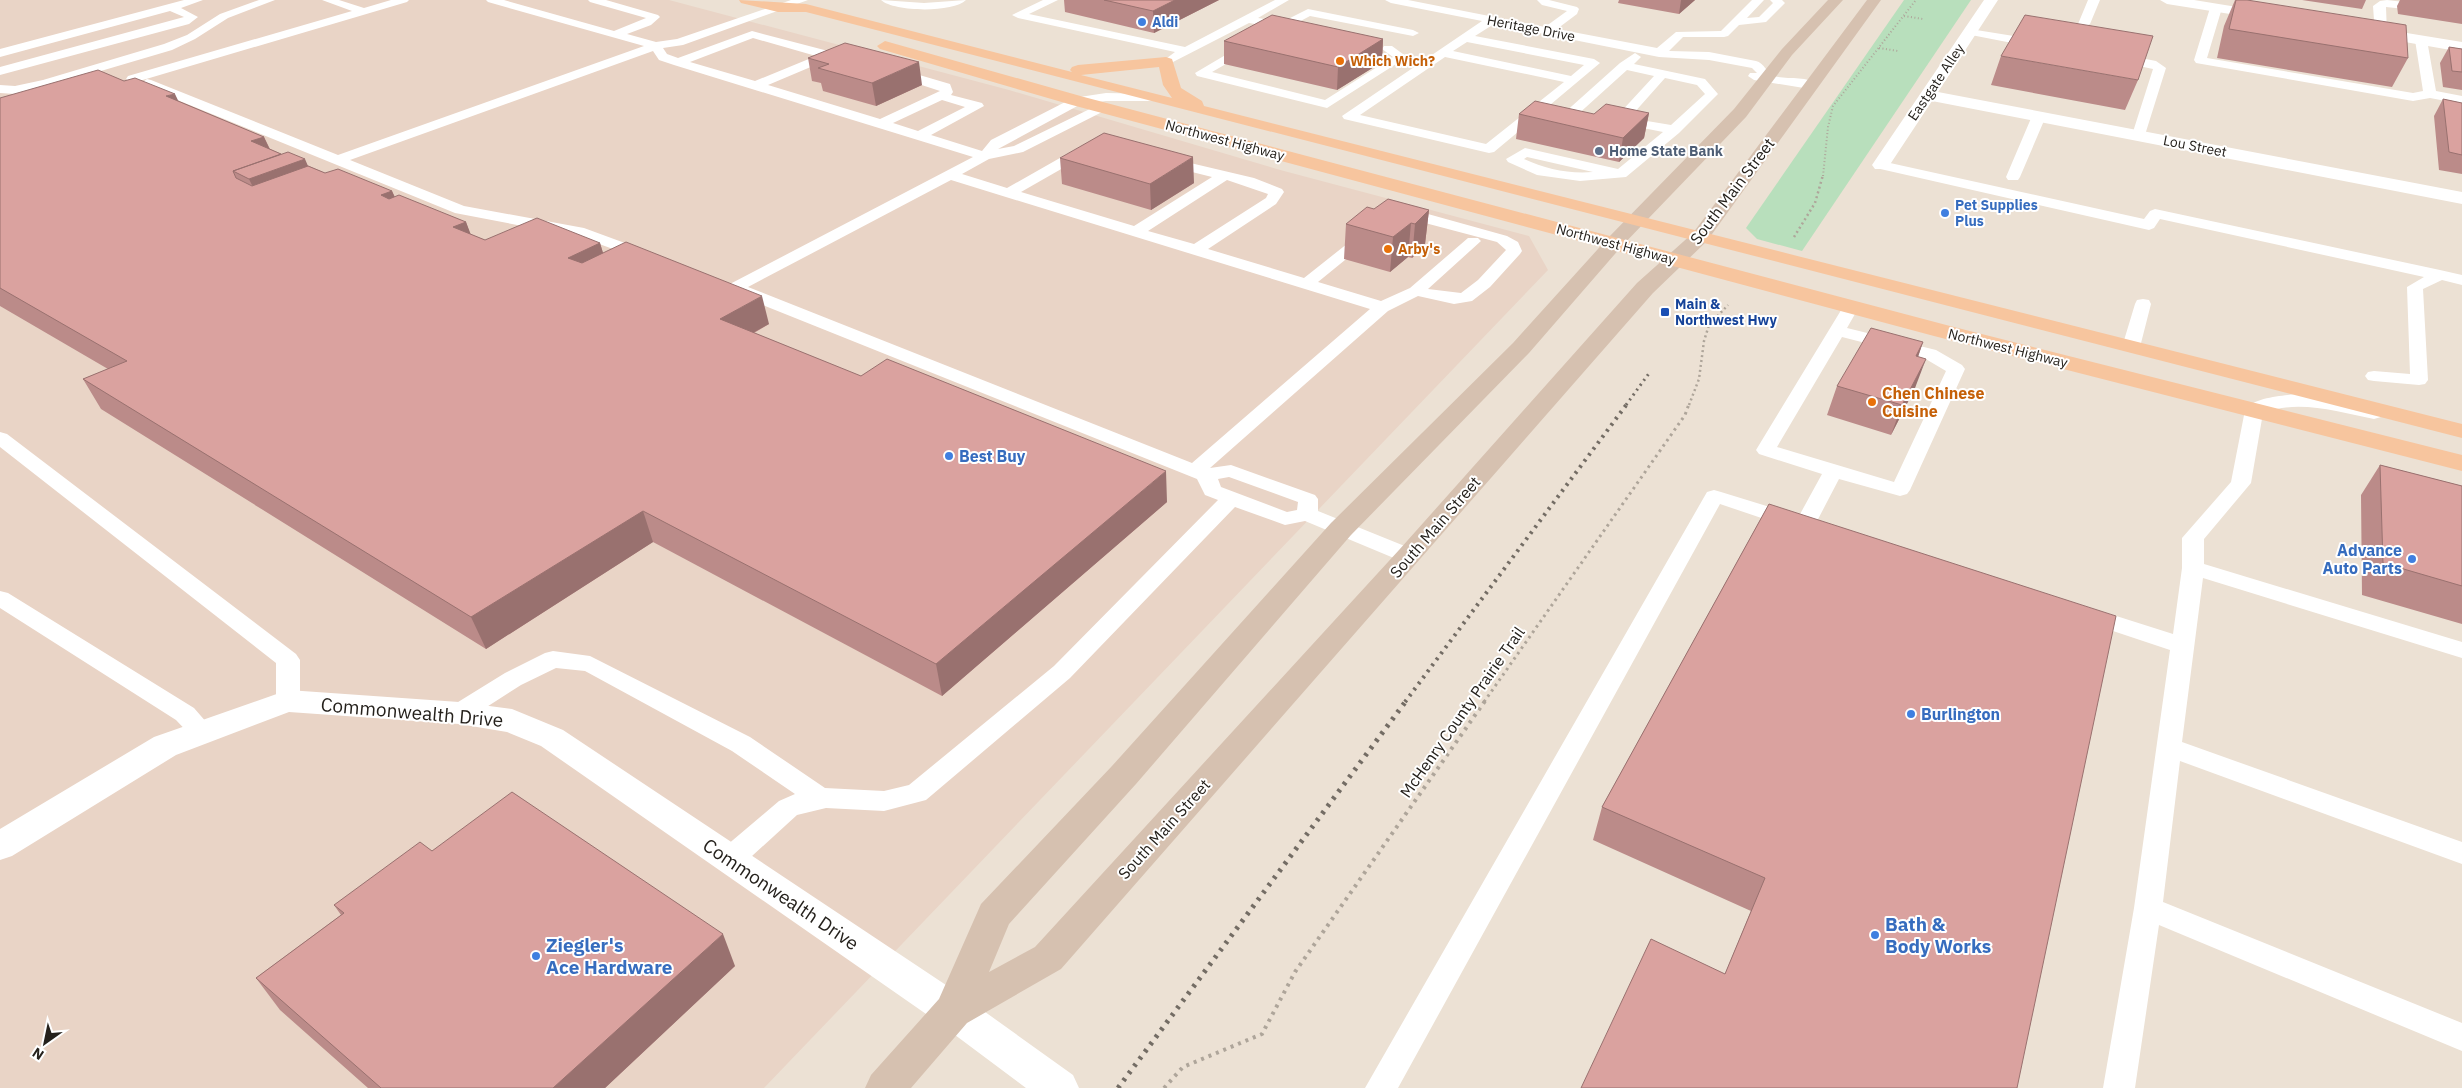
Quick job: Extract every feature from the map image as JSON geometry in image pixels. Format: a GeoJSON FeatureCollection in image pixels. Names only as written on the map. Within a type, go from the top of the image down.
{"type":"FeatureCollection","features":[{"type":"Feature","properties":{"kind":"main road"},"geometry":{"type":"LineString","coordinates":[[763,3],[784,18],[803,23]]}},
{"type":"Feature","properties":{"kind":"main road","name":"Northwest Highway"},"geometry":{"type":"LineString","coordinates":[[763,3],[806,8],[1148,97],[2462,430]]}},
{"type":"Feature","properties":{"kind":"main road","name":"Northwest Highway"},"geometry":{"type":"LineString","coordinates":[[868,41],[1103,108],[1942,331],[2462,462]]}},
{"type":"Feature","properties":{"kind":"main road"},"geometry":{"type":"LineString","coordinates":[[1054,71],[1110,69],[1166,62],[1170,86],[1179,97],[1213,113]]}},
{"type":"Feature","properties":{"kind":"street","name":"South Main Street"},"geometry":{"type":"LineString","coordinates":[[885,1088],[953,1011],[994,914],[1124,775],[1341,529],[1521,348],[1614,243],[1740,113],[1787,52],[1836,0]]}},
{"type":"Feature","properties":{"kind":"street","name":"South Main Street"},"geometry":{"type":"LineString","coordinates":[[953,1011],[1048,958],[1409,556],[1645,288],[1678,260],[1700,237],[1874,0]]}},
{"type":"Feature","properties":{"kind":"street","name":"Eastgate Alley"},"geometry":{"type":"LineString","coordinates":[[1882,165],[1991,0]]}},
{"type":"Feature","properties":{"kind":"street"},"geometry":{"type":"LineString","coordinates":[[2167,0],[2284,19]]}},
{"type":"Feature","properties":{"kind":"street"},"geometry":{"type":"LineString","coordinates":[[2352,29],[2462,47]]}},
{"type":"Feature","properties":{"kind":"street","name":"Lou Street"},"geometry":{"type":"LineString","coordinates":[[1928,94],[2462,198]]}},
{"type":"Feature","properties":{"kind":"street","name":"Commonwealth Drive"},"geometry":{"type":"LineString","coordinates":[[0,846],[165,746],[288,701],[459,713],[512,721],[552,738],[953,1011],[1059,1088]]}},
{"type":"Feature","properties":{"kind":"lane"},"geometry":{"type":"LineString","coordinates":[[0,54],[197,0]]}},
{"type":"Feature","properties":{"kind":"lane"},"geometry":{"type":"LineString","coordinates":[[0,89],[15,90],[46,84],[168,47],[191,37],[224,16],[269,0]]}},
{"type":"Feature","properties":{"kind":"lane"},"geometry":{"type":"LineString","coordinates":[[328,0],[363,11]]}},
{"type":"Feature","properties":{"kind":"lane"},"geometry":{"type":"LineString","coordinates":[[117,84],[403,0]]}},
{"type":"Feature","properties":{"kind":"lane"},"geometry":{"type":"LineString","coordinates":[[495,0],[656,46],[663,57],[985,156]]}},
{"type":"Feature","properties":{"kind":"lane"},"geometry":{"type":"LineString","coordinates":[[594,0],[654,17],[647,23],[616,34]]}},
{"type":"Feature","properties":{"kind":"lane"},"geometry":{"type":"LineString","coordinates":[[656,46],[664,38],[763,3],[802,0]]}},
{"type":"Feature","properties":{"kind":"lane"},"geometry":{"type":"LineString","coordinates":[[887,0],[907,6],[929,6],[960,0]]}},
{"type":"Feature","properties":{"kind":"lane"},"geometry":{"type":"LineString","coordinates":[[1052,0],[1018,15],[1186,51]]}},
{"type":"Feature","properties":{"kind":"lane"},"geometry":{"type":"LineString","coordinates":[[1166,62],[1283,0]]}},
{"type":"Feature","properties":{"kind":"lane"},"geometry":{"type":"LineString","coordinates":[[1391,0],[1430,17]]}},
{"type":"Feature","properties":{"kind":"lane"},"geometry":{"type":"LineString","coordinates":[[1543,0],[1546,3],[1573,9],[1572,12],[1547,31]]}},
{"type":"Feature","properties":{"kind":"lane"},"geometry":{"type":"LineString","coordinates":[[1659,53],[1680,34],[1724,34],[1758,0]]}},
{"type":"Feature","properties":{"kind":"lane"},"geometry":{"type":"LineString","coordinates":[[1735,22],[1762,20],[1779,3],[1776,0]]}},
{"type":"Feature","properties":{"kind":"lane"},"geometry":{"type":"LineString","coordinates":[[2084,24],[2094,0]]}},
{"type":"Feature","properties":{"kind":"lane"},"geometry":{"type":"LineString","coordinates":[[2381,34],[2385,15],[2379,6],[2388,1],[2462,12]]}},
{"type":"Feature","properties":{"kind":"lane"},"geometry":{"type":"LineString","coordinates":[[338,160],[656,46],[679,42],[763,3]]}},
{"type":"Feature","properties":{"kind":"lane"},"geometry":{"type":"LineString","coordinates":[[1413,33],[1308,12],[1201,73],[1327,104],[1402,57],[1383,48],[1413,33],[1430,17],[1446,6]]}},
{"type":"Feature","properties":{"kind":"lane","name":"Heritage Drive"},"geometry":{"type":"LineString","coordinates":[[1446,6],[1492,20],[1643,50],[1672,55],[1709,56],[1756,65],[1768,77]]}},
{"type":"Feature","properties":{"kind":"lane"},"geometry":{"type":"LineString","coordinates":[[0,71],[185,22],[192,17],[171,7]]}},
{"type":"Feature","properties":{"kind":"lane"},"geometry":{"type":"LineString","coordinates":[[2216,8],[2200,60],[2413,97],[2430,94],[2462,100]]}},
{"type":"Feature","properties":{"kind":"lane"},"geometry":{"type":"LineString","coordinates":[[1248,19],[1301,30]]}},
{"type":"Feature","properties":{"kind":"lane"},"geometry":{"type":"LineString","coordinates":[[1466,38],[1594,63],[1489,148],[1349,116],[1492,20]]}},
{"type":"Feature","properties":{"kind":"lane"},"geometry":{"type":"LineString","coordinates":[[1970,32],[2046,46]]}},
{"type":"Feature","properties":{"kind":"lane"},"geometry":{"type":"LineString","coordinates":[[678,62],[752,34],[834,59]]}},
{"type":"Feature","properties":{"kind":"lane"},"geometry":{"type":"LineString","coordinates":[[2421,40],[2430,94]]}},
{"type":"Feature","properties":{"kind":"lane"},"geometry":{"type":"LineString","coordinates":[[1560,123],[1643,50]]}},
{"type":"Feature","properties":{"kind":"lane"},"geometry":{"type":"LineString","coordinates":[[1443,53],[1574,80]]}},
{"type":"Feature","properties":{"kind":"lane","name":"Heritage Drive"},"geometry":{"type":"LineString","coordinates":[[1672,55],[1706,68]]}},
{"type":"Feature","properties":{"kind":"lane"},"geometry":{"type":"LineString","coordinates":[[2104,56],[2152,64],[2160,68],[2140,136]]}},
{"type":"Feature","properties":{"kind":"lane"},"geometry":{"type":"LineString","coordinates":[[754,86],[834,59]]}},
{"type":"Feature","properties":{"kind":"lane"},"geometry":{"type":"LineString","coordinates":[[773,91],[834,59]]}},
{"type":"Feature","properties":{"kind":"lane"},"geometry":{"type":"LineString","coordinates":[[1621,174],[1525,152],[1513,159],[1542,172],[1580,177],[1621,174],[1674,130],[1712,94],[1701,82],[1624,66]]}},
{"type":"Feature","properties":{"kind":"lane"},"geometry":{"type":"LineString","coordinates":[[881,124],[946,92],[946,87],[938,84],[882,69]]}},
{"type":"Feature","properties":{"kind":"lane"},"geometry":{"type":"LineString","coordinates":[[1663,74],[1626,115],[1643,124],[1674,130]]}},
{"type":"Feature","properties":{"kind":"lane","name":"Heritage Drive"},"geometry":{"type":"LineString","coordinates":[[1740,75],[1768,77],[1810,85]]}},
{"type":"Feature","properties":{"kind":"lane"},"geometry":{"type":"LineString","coordinates":[[136,78],[460,210],[584,233],[662,262]]}},
{"type":"Feature","properties":{"kind":"lane"},"geometry":{"type":"LineString","coordinates":[[918,136],[976,106],[941,96]]}},
{"type":"Feature","properties":{"kind":"lane"},"geometry":{"type":"LineString","coordinates":[[985,156],[996,143],[1078,101],[1099,98],[1148,97]]}},
{"type":"Feature","properties":{"kind":"lane"},"geometry":{"type":"LineString","coordinates":[[734,288],[985,156],[1018,149],[1103,108]]}},
{"type":"Feature","properties":{"kind":"lane"},"geometry":{"type":"LineString","coordinates":[[2013,177],[2039,116]]}},
{"type":"Feature","properties":{"kind":"lane"},"geometry":{"type":"LineString","coordinates":[[1009,193],[1097,143]]}},
{"type":"Feature","properties":{"kind":"lane"},"geometry":{"type":"LineString","coordinates":[[1155,158],[1248,181],[1277,192],[1271,201],[1196,250]]}},
{"type":"Feature","properties":{"kind":"lane"},"geometry":{"type":"LineString","coordinates":[[1882,165],[2149,225],[2155,214],[2462,280]]}},
{"type":"Feature","properties":{"kind":"lane"},"geometry":{"type":"LineString","coordinates":[[950,175],[1382,307]]}},
{"type":"Feature","properties":{"kind":"lane"},"geometry":{"type":"LineString","coordinates":[[1135,232],[1223,176]]}},
{"type":"Feature","properties":{"kind":"lane"},"geometry":{"type":"LineString","coordinates":[[1306,284],[1381,223],[1396,215],[1410,214],[1502,239],[1512,244],[1514,252],[1474,292],[1465,298],[1447,298],[1416,291]]}},
{"type":"Feature","properties":{"kind":"lane"},"geometry":{"type":"LineString","coordinates":[[1200,473],[1382,307],[1416,291],[1473,241]]}},
{"type":"Feature","properties":{"kind":"lane"},"geometry":{"type":"LineString","coordinates":[[2374,376],[2419,380],[2415,288],[2440,275]]}},
{"type":"Feature","properties":{"kind":"lane"},"geometry":{"type":"LineString","coordinates":[[716,281],[1200,473],[1231,471],[1308,499],[1307,514]]}},
{"type":"Feature","properties":{"kind":"lane"},"geometry":{"type":"LineString","coordinates":[[2131,347],[2143,304]]}},
{"type":"Feature","properties":{"kind":"lane"},"geometry":{"type":"LineString","coordinates":[[1837,331],[1930,354],[1956,369],[1900,490],[1766,450],[1851,306]]}},
{"type":"Feature","properties":{"kind":"lane"},"geometry":{"type":"LineString","coordinates":[[1930,354],[1942,331]]}},
{"type":"Feature","properties":{"kind":"lane"},"geometry":{"type":"LineString","coordinates":[[2119,1088],[2148,908],[2170,747],[2193,568],[2192,538],[2241,483],[2254,410],[2275,402],[2296,400],[2423,421]]}},
{"type":"Feature","properties":{"kind":"lane"},"geometry":{"type":"LineString","coordinates":[[0,438],[288,660],[288,701]]}},
{"type":"Feature","properties":{"kind":"lane"},"geometry":{"type":"LineString","coordinates":[[1381,1088],[1714,496],[1814,528],[1833,471]]}},
{"type":"Feature","properties":{"kind":"lane"},"geometry":{"type":"LineString","coordinates":[[1200,473],[1212,491],[1285,519],[1307,514],[1409,556]]}},
{"type":"Feature","properties":{"kind":"lane"},"geometry":{"type":"LineString","coordinates":[[730,859],[788,808],[821,799],[884,801],[917,793],[1062,672],[1232,498]]}},
{"type":"Feature","properties":{"kind":"lane"},"geometry":{"type":"LineString","coordinates":[[2193,568],[2462,650]]}},
{"type":"Feature","properties":{"kind":"lane"},"geometry":{"type":"LineString","coordinates":[[0,598],[184,714],[202,731]]}},
{"type":"Feature","properties":{"kind":"lane"},"geometry":{"type":"LineString","coordinates":[[2069,610],[2183,646]]}},
{"type":"Feature","properties":{"kind":"lane"},"geometry":{"type":"LineString","coordinates":[[459,713],[513,679],[553,658],[590,664],[741,744],[821,799]]}},
{"type":"Feature","properties":{"kind":"lane"},"geometry":{"type":"LineString","coordinates":[[2170,747],[2462,853]]}},
{"type":"Feature","properties":{"kind":"lane"},"geometry":{"type":"LineString","coordinates":[[2148,908],[2462,1036]]}},
{"type":"Feature","properties":{"kind":"path"},"geometry":{"type":"LineString","coordinates":[[1788,243],[1808,219],[1820,190],[1828,120],[1834,106],[1916,0]]}},
{"type":"Feature","properties":{"kind":"path"},"geometry":{"type":"LineString","coordinates":[[1904,16],[1923,19]]}},
{"type":"Feature","properties":{"kind":"path"},"geometry":{"type":"LineString","coordinates":[[1879,48],[1898,51]]}},
{"type":"Feature","properties":{"kind":"path","name":"McHenry County Prairie Trail"},"geometry":{"type":"LineString","coordinates":[[1164,1088],[1183,1067],[1262,1034],[1295,972],[1685,415],[1699,379],[1704,341],[1709,325],[1728,305]]}},
{"type":"Feature","properties":{"kind":"shaded area"},"geometry":{"type":"Polygon","coordinates":[[[0,0],[669,0],[1009,90],[1284,171],[1529,236],[1548,270],[764,1088],[0,1088],[0,0]]]}},
{"type":"Feature","properties":{"kind":"green space"},"geometry":{"type":"Polygon","coordinates":[[[1904,0],[1971,0],[1802,251],[1757,239],[1746,228],[1904,0]]]}},
{"type":"Feature","properties":{"kind":"building"},"geometry":{"type":"Polygon","coordinates":[[[1104,0],[1175,0],[1153,11],[1104,0]]]}},
{"type":"Feature","properties":{"kind":"building"},"geometry":{"type":"Polygon","coordinates":[[[2236,0],[2247,0],[2406,25],[2408,58],[2229,29],[2236,0]]]}},
{"type":"Feature","properties":{"kind":"building"},"geometry":{"type":"Polygon","coordinates":[[[1272,15],[1383,39],[1338,67],[1224,41],[1272,15]]]}},
{"type":"Feature","properties":{"kind":"building"},"geometry":{"type":"Polygon","coordinates":[[[2025,15],[2153,36],[2138,80],[2001,56],[2025,15]]]}},
{"type":"Feature","properties":{"kind":"building"},"geometry":{"type":"Polygon","coordinates":[[[845,43],[919,62],[872,83],[818,68],[829,64],[808,58],[845,43]]]}},
{"type":"Feature","properties":{"kind":"building"},"geometry":{"type":"Polygon","coordinates":[[[2449,47],[2462,49],[2462,72],[2452,71],[2449,47]]]}},
{"type":"Feature","properties":{"kind":"building"},"geometry":{"type":"Polygon","coordinates":[[[98,70],[124,81],[135,78],[175,94],[166,96],[264,137],[251,141],[281,154],[233,171],[236,178],[252,186],[308,166],[325,173],[338,169],[392,191],[381,195],[389,199],[399,195],[466,222],[453,227],[485,240],[537,218],[600,243],[568,258],[582,263],[626,242],[762,296],[720,319],[861,376],[887,359],[1166,471],[936,664],[643,511],[471,617],[83,379],[127,361],[0,288],[0,98],[98,70]]]}},
{"type":"Feature","properties":{"kind":"building"},"geometry":{"type":"Polygon","coordinates":[[[2443,99],[2462,103],[2462,155],[2449,152],[2443,99]]]}},
{"type":"Feature","properties":{"kind":"building"},"geometry":{"type":"Polygon","coordinates":[[[1535,101],[1594,114],[1606,104],[1649,113],[1623,138],[1519,114],[1535,101]]]}},
{"type":"Feature","properties":{"kind":"building"},"geometry":{"type":"Polygon","coordinates":[[[1104,133],[1193,157],[1150,184],[1060,158],[1104,133]]]}},
{"type":"Feature","properties":{"kind":"building"},"geometry":{"type":"Polygon","coordinates":[[[288,152],[305,159],[249,179],[233,171],[288,152]]]}},
{"type":"Feature","properties":{"kind":"building"},"geometry":{"type":"Polygon","coordinates":[[[1388,199],[1429,210],[1415,224],[1411,223],[1393,237],[1346,224],[1367,207],[1374,209],[1388,199]]]}},
{"type":"Feature","properties":{"kind":"building"},"geometry":{"type":"Polygon","coordinates":[[[1871,328],[1923,342],[1916,356],[1926,359],[1902,405],[1837,386],[1871,328]]]}},
{"type":"Feature","properties":{"kind":"building"},"geometry":{"type":"Polygon","coordinates":[[[2380,465],[2462,486],[2462,586],[2383,563],[2380,465]]]}},
{"type":"Feature","properties":{"kind":"building"},"geometry":{"type":"Polygon","coordinates":[[[1769,504],[2116,616],[2017,1088],[1581,1088],[1651,939],[1725,974],[1765,878],[1602,807],[1769,504]]]}},
{"type":"Feature","properties":{"kind":"building","name":"Ziegler's Ace Hardware"},"geometry":{"type":"Polygon","coordinates":[[[512,792],[723,934],[553,1088],[381,1088],[256,978],[344,913],[334,905],[420,842],[432,851],[512,792]]]}},
{"type":"Feature","properties":{"kind":"railway"},"geometry":{"type":"LineString","coordinates":[[1626,405],[1650,372]]}},
{"type":"Feature","properties":{"kind":"railway"},"geometry":{"type":"LineString","coordinates":[[1405,702],[1627,404]]}},
{"type":"Feature","properties":{"kind":"railway"},"geometry":{"type":"LineString","coordinates":[[1118,1088],[1406,701]]}},
{"type":"Feature","properties":{"kind":"place","name":"Aldi"},"geometry":{"type":"Point","coordinates":[1142,22]}},
{"type":"Feature","properties":{"kind":"place","name":"Which Wich?"},"geometry":{"type":"Point","coordinates":[1340,61]}},
{"type":"Feature","properties":{"kind":"place","name":"Home State Bank"},"geometry":{"type":"Point","coordinates":[1599,151]}},
{"type":"Feature","properties":{"kind":"place","name":"Pet Supplies Plus"},"geometry":{"type":"Point","coordinates":[1945,213]}},
{"type":"Feature","properties":{"kind":"place","name":"Arby's"},"geometry":{"type":"Point","coordinates":[1388,249]}},
{"type":"Feature","properties":{"kind":"place","name":"Main & Northwest Hwy"},"geometry":{"type":"Point","coordinates":[1665,312]}},
{"type":"Feature","properties":{"kind":"place","name":"Chen Chinese Cuisine"},"geometry":{"type":"Point","coordinates":[1872,402]}},
{"type":"Feature","properties":{"kind":"place","name":"Best Buy"},"geometry":{"type":"Point","coordinates":[949,456]}},
{"type":"Feature","properties":{"kind":"place","name":"Advance Auto Parts"},"geometry":{"type":"Point","coordinates":[2412,559]}},
{"type":"Feature","properties":{"kind":"place","name":"Burlington"},"geometry":{"type":"Point","coordinates":[1911,714]}},
{"type":"Feature","properties":{"kind":"place","name":"Bath & Body Works"},"geometry":{"type":"Point","coordinates":[1875,935]}},
{"type":"Feature","properties":{"kind":"place","name":"Ziegler's Ace Hardware"},"geometry":{"type":"Point","coordinates":[536,956]}}]}
